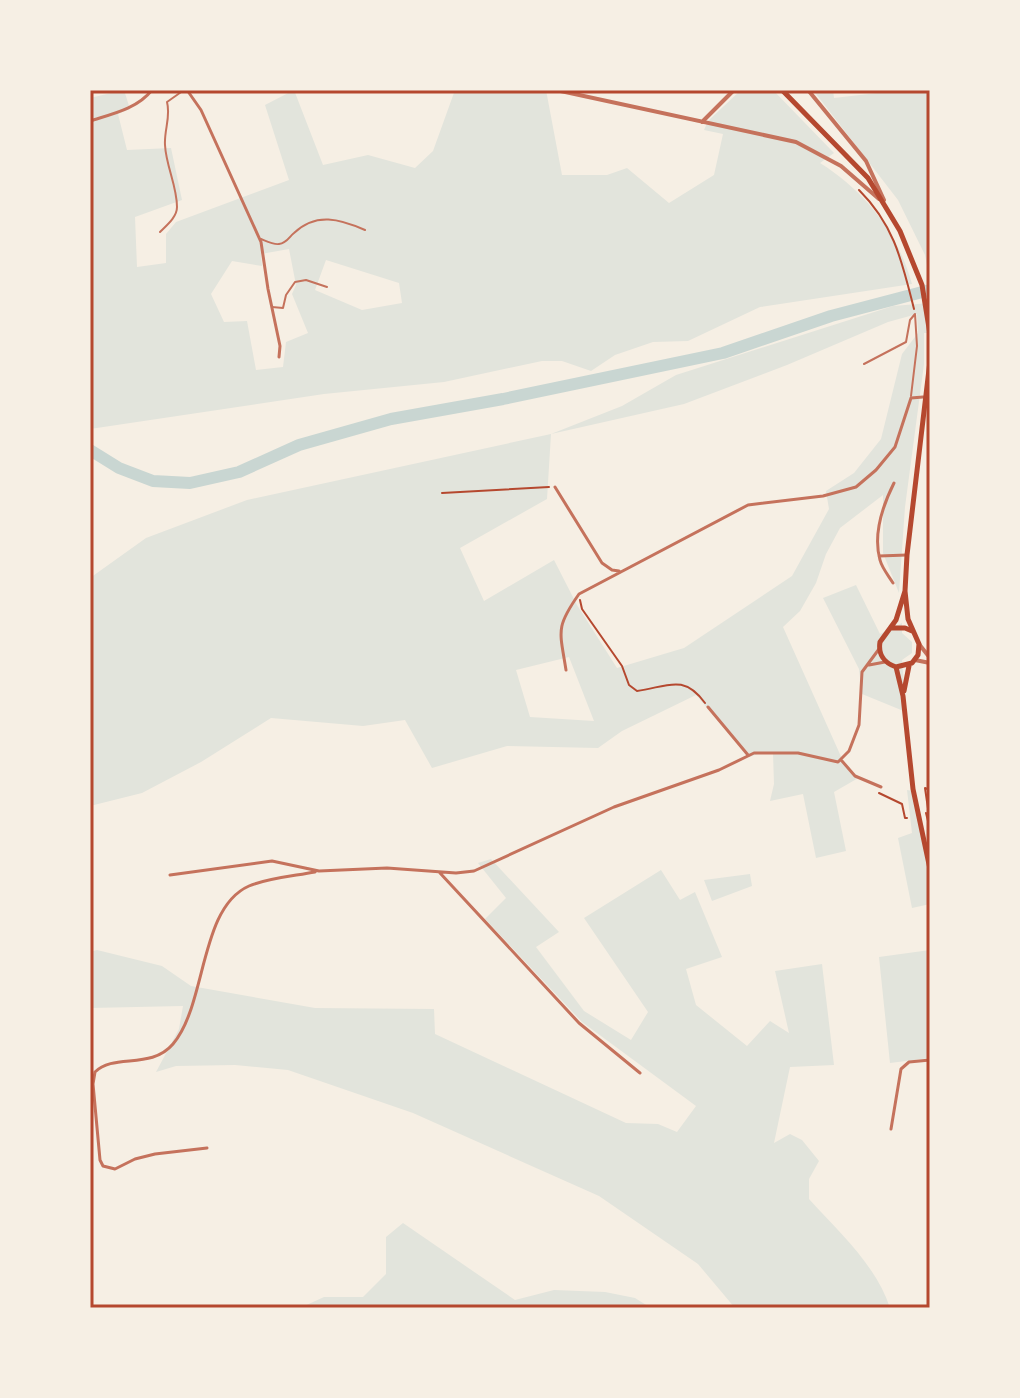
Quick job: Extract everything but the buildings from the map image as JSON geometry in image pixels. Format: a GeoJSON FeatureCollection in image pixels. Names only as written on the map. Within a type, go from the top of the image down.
{"type":"FeatureCollection","features":[{"type":"Feature","properties":{"kind":"main road"},"geometry":{"type":"LineString","coordinates":[[782,90],[868,178],[916,266],[927,309],[930,334],[905,591],[912,631],[919,644],[903,696]]}},
{"type":"Feature","properties":{"kind":"main road"},"geometry":{"type":"LineString","coordinates":[[891,629],[905,591]]}},
{"type":"Feature","properties":{"kind":"main road"},"geometry":{"type":"LineString","coordinates":[[912,631],[898,627],[891,629],[882,636],[879,648],[886,662],[896,667],[912,662]]}},
{"type":"Feature","properties":{"kind":"main road"},"geometry":{"type":"LineString","coordinates":[[896,667],[903,696],[913,789],[930,869]]}},
{"type":"Feature","properties":{"kind":"street"},"geometry":{"type":"LineString","coordinates":[[90,121],[143,100],[152,90]]}},
{"type":"Feature","properties":{"kind":"street"},"geometry":{"type":"LineString","coordinates":[[186,90],[195,98],[260,239],[280,346],[279,357]]}},
{"type":"Feature","properties":{"kind":"street"},"geometry":{"type":"LineString","coordinates":[[556,90],[774,136],[810,148],[841,166],[886,206]]}},
{"type":"Feature","properties":{"kind":"street"},"geometry":{"type":"LineString","coordinates":[[702,122],[734,90]]}},
{"type":"Feature","properties":{"kind":"street"},"geometry":{"type":"LineString","coordinates":[[808,90],[866,161],[886,206]]}},
{"type":"Feature","properties":{"kind":"street"},"geometry":{"type":"LineString","coordinates":[[566,670],[562,618],[579,594],[748,505],[823,496],[856,487],[876,470],[895,447],[913,397],[925,397]]}},
{"type":"Feature","properties":{"kind":"street"},"geometry":{"type":"LineString","coordinates":[[893,583],[879,556],[881,516],[894,483]]}},
{"type":"Feature","properties":{"kind":"street"},"geometry":{"type":"LineString","coordinates":[[555,487],[602,563],[620,571]]}},
{"type":"Feature","properties":{"kind":"street"},"geometry":{"type":"LineString","coordinates":[[879,556],[907,555]]}},
{"type":"Feature","properties":{"kind":"street"},"geometry":{"type":"LineString","coordinates":[[912,662],[930,660],[919,644]]}},
{"type":"Feature","properties":{"kind":"street"},"geometry":{"type":"LineString","coordinates":[[207,1148],[155,1154],[115,1169],[103,1166],[92,1070],[104,1065],[148,1059],[171,1046],[184,1027],[220,915],[239,893],[249,886],[319,871],[387,868],[474,871],[614,807],[719,770],[748,755],[766,751],[791,752],[832,762],[842,761],[852,747],[859,725],[862,706],[860,680],[865,666],[879,648]]}},
{"type":"Feature","properties":{"kind":"street"},"geometry":{"type":"LineString","coordinates":[[865,666],[886,662]]}},
{"type":"Feature","properties":{"kind":"street"},"geometry":{"type":"LineString","coordinates":[[708,707],[748,755]]}},
{"type":"Feature","properties":{"kind":"street"},"geometry":{"type":"LineString","coordinates":[[842,761],[855,776],[881,787]]}},
{"type":"Feature","properties":{"kind":"street"},"geometry":{"type":"LineString","coordinates":[[170,875],[272,861],[319,871]]}},
{"type":"Feature","properties":{"kind":"street"},"geometry":{"type":"LineString","coordinates":[[439,872],[579,1023],[640,1073]]}},
{"type":"Feature","properties":{"kind":"street"},"geometry":{"type":"LineString","coordinates":[[891,1129],[901,1069],[909,1062],[930,1060]]}},
{"type":"Feature","properties":{"kind":"lane"},"geometry":{"type":"LineString","coordinates":[[160,232],[177,208],[165,146],[165,128],[170,113],[167,102],[186,90]]}},
{"type":"Feature","properties":{"kind":"lane"},"geometry":{"type":"LineString","coordinates":[[260,239],[277,245],[286,242],[304,225],[325,219],[339,219],[365,230]]}},
{"type":"Feature","properties":{"kind":"lane"},"geometry":{"type":"LineString","coordinates":[[271,307],[283,308],[286,295],[295,282],[306,280],[327,287]]}},
{"type":"Feature","properties":{"kind":"lane"},"geometry":{"type":"LineString","coordinates":[[864,364],[906,342],[910,320],[915,314],[917,346],[910,401]]}},
{"type":"Feature","properties":{"kind":"path"},"geometry":{"type":"LineString","coordinates":[[859,190],[886,221],[896,241],[914,308]]}},
{"type":"Feature","properties":{"kind":"path"},"geometry":{"type":"LineString","coordinates":[[442,493],[555,487]]}},
{"type":"Feature","properties":{"kind":"path"},"geometry":{"type":"LineString","coordinates":[[579,594],[582,609],[622,666],[629,685],[637,691],[670,682],[683,684],[699,695],[708,707]]}},
{"type":"Feature","properties":{"kind":"path"},"geometry":{"type":"LineString","coordinates":[[930,790],[925,788],[930,822]]}},
{"type":"Feature","properties":{"kind":"path"},"geometry":{"type":"LineString","coordinates":[[878,792],[902,804],[907,818]]}},
{"type":"Feature","properties":{"kind":"path"},"geometry":{"type":"LineString","coordinates":[[926,813],[930,829]]}},
{"type":"Feature","properties":{"kind":"shaded area"},"geometry":{"type":"Polygon","coordinates":[[[124,90],[130,109],[118,114],[127,150],[171,148],[182,200],[135,217],[137,267],[166,263],[166,234],[176,222],[289,180],[265,105],[294,90],[323,165],[368,155],[415,168],[433,151],[455,90],[546,90],[562,175],[607,175],[627,168],[669,203],[714,175],[723,134],[704,130],[708,121],[741,90],[773,90],[834,153],[820,163],[851,187],[878,215],[898,248],[912,284],[760,307],[688,341],[653,342],[615,355],[591,371],[562,361],[542,361],[444,382],[324,394],[90,429],[90,98],[124,90]],[[289,249],[261,254],[262,266],[232,261],[211,294],[224,322],[247,321],[256,370],[283,367],[286,342],[308,333],[292,294],[296,285],[289,249]],[[326,260],[315,290],[362,310],[402,303],[399,283],[326,260]]]}},
{"type":"Feature","properties":{"kind":"shaded area"},"geometry":{"type":"Polygon","coordinates":[[[813,90],[833,90],[834,98],[930,90],[930,280],[925,255],[898,200],[813,90]]]}},
{"type":"Feature","properties":{"kind":"shaded area"},"geometry":{"type":"Polygon","coordinates":[[[930,303],[930,333],[924,333],[924,364],[905,507],[899,593],[883,553],[883,495],[840,528],[800,611],[783,627],[843,761],[860,777],[834,792],[846,851],[816,858],[803,794],[770,801],[774,784],[773,753],[749,757],[696,695],[622,731],[598,748],[507,746],[432,768],[405,720],[363,726],[271,718],[201,762],[142,793],[90,806],[90,578],[146,538],[247,500],[551,434],[622,406],[676,375],[893,306],[930,303]],[[917,314],[888,322],[684,404],[551,434],[547,499],[460,548],[484,601],[554,560],[577,605],[617,668],[684,648],[792,576],[829,509],[826,491],[854,473],[881,439],[902,354],[918,333],[917,314]],[[569,657],[516,670],[530,717],[594,721],[569,657]]]}},
{"type":"Feature","properties":{"kind":"shaded area"},"geometry":{"type":"Polygon","coordinates":[[[856,585],[880,634],[902,623],[902,633],[912,642],[912,653],[902,660],[906,712],[862,694],[859,669],[823,598],[856,585]]]}},
{"type":"Feature","properties":{"kind":"shaded area"},"geometry":{"type":"Polygon","coordinates":[[[907,790],[912,791],[930,856],[930,904],[912,908],[898,838],[912,833],[907,790]]]}},
{"type":"Feature","properties":{"kind":"shaded area"},"geometry":{"type":"Polygon","coordinates":[[[491,859],[559,932],[536,947],[584,1011],[631,1040],[648,1012],[584,918],[661,870],[680,900],[695,892],[722,957],[686,969],[696,1005],[747,1046],[770,1021],[789,1033],[775,971],[822,964],[834,1065],[790,1067],[774,1143],[790,1134],[802,1140],[819,1161],[809,1179],[809,1199],[866,1263],[890,1308],[735,1308],[698,1264],[599,1196],[413,1113],[288,1070],[235,1065],[176,1066],[156,1072],[179,1029],[183,1006],[90,1008],[90,952],[97,950],[162,966],[191,986],[315,1008],[434,1009],[435,1034],[626,1123],[658,1124],[677,1132],[696,1106],[582,1022],[485,919],[506,898],[478,863],[491,859]]]}},
{"type":"Feature","properties":{"kind":"shaded area"},"geometry":{"type":"Polygon","coordinates":[[[750,874],[752,886],[712,901],[704,880],[750,874]]]}},
{"type":"Feature","properties":{"kind":"shaded area"},"geometry":{"type":"Polygon","coordinates":[[[930,950],[930,1058],[890,1063],[879,957],[930,950]]]}},
{"type":"Feature","properties":{"kind":"shaded area"},"geometry":{"type":"Polygon","coordinates":[[[403,1223],[515,1300],[554,1290],[605,1292],[635,1298],[651,1308],[300,1308],[324,1297],[363,1297],[386,1274],[386,1237],[403,1223]]]}},
{"type":"Feature","properties":{"kind":"waterway"},"geometry":{"type":"LineString","coordinates":[[90,450],[119,468],[153,481],[190,483],[239,472],[299,445],[391,419],[723,353],[831,316],[930,290]]}}]}
